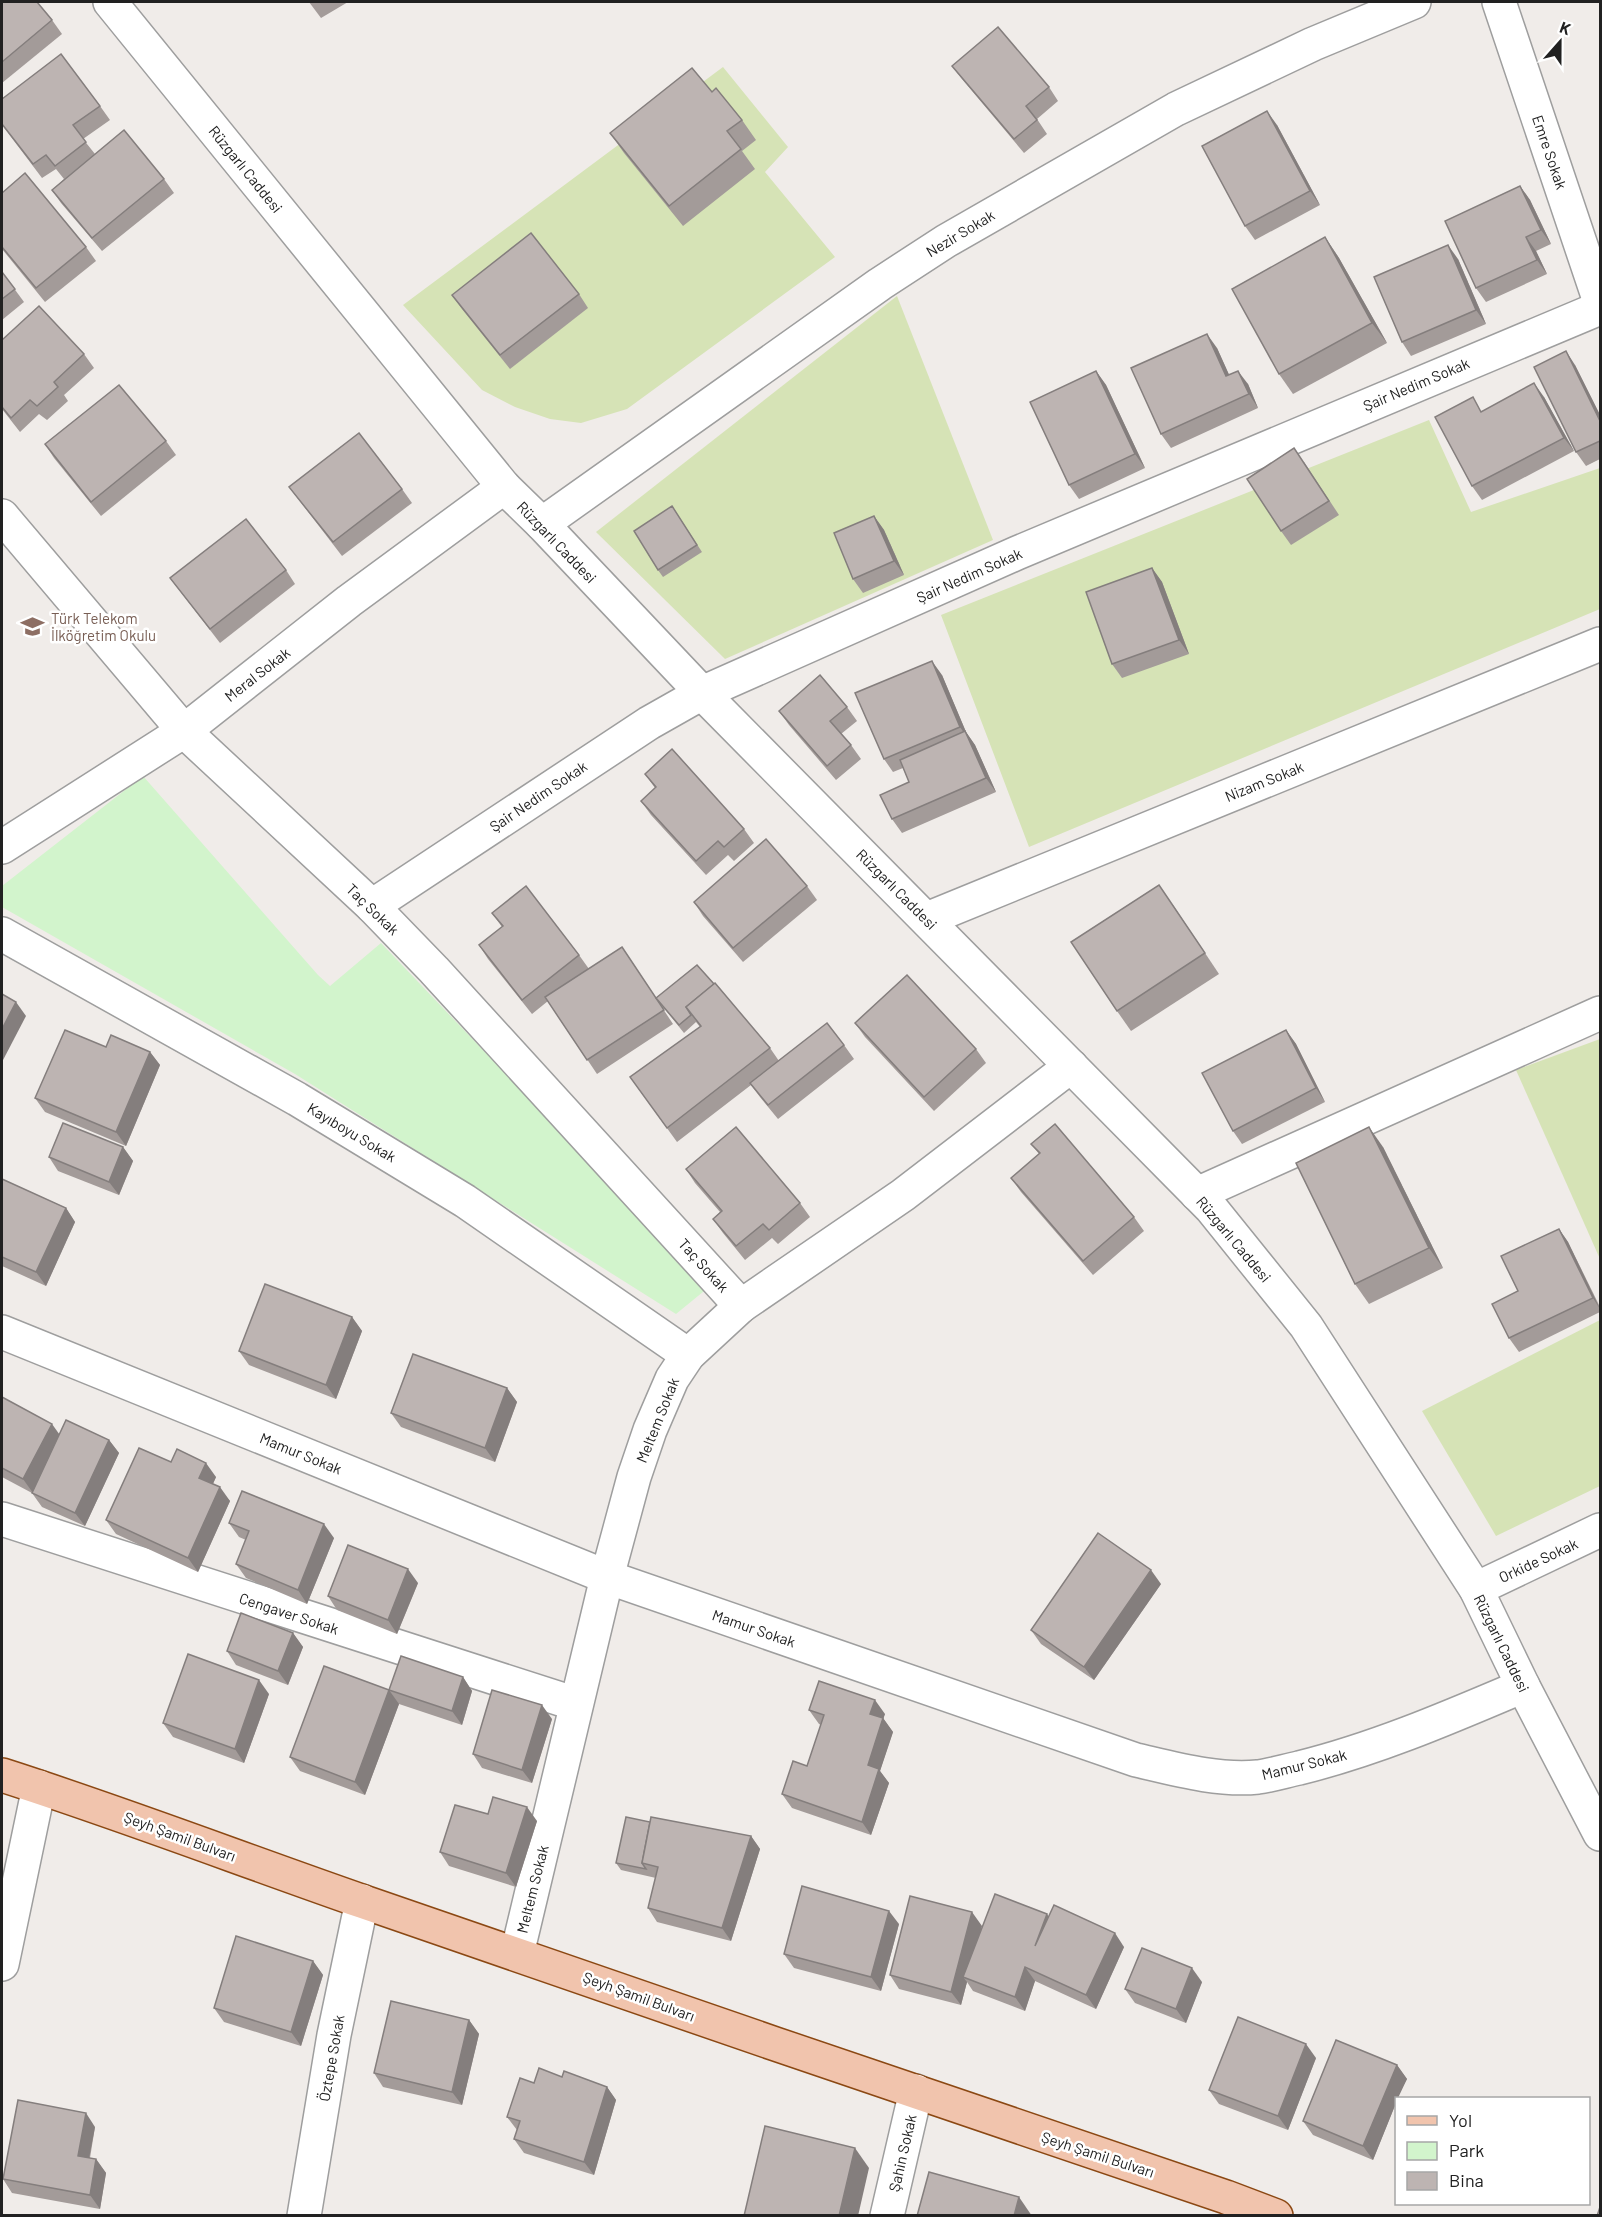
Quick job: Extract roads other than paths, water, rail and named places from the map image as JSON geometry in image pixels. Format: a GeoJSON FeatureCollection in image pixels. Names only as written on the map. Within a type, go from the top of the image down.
{"type":"FeatureCollection","features":[{"type":"Feature","properties":{"kind":"main road","name":"Şeyh Şamil Bulvarı"},"geometry":{"type":"LineString","coordinates":[[2,1775],[129,1817],[758,2039],[1227,2197],[1276,2216]]}},
{"type":"Feature","properties":{"kind":"street","name":"Rüzgarlı Caddesi"},"geometry":{"type":"LineString","coordinates":[[110,2],[504,487],[702,693],[1197,1194],[1306,1326],[1476,1589],[1523,1686],[1600,1834]]}},
{"type":"Feature","properties":{"kind":"street","name":"Nezir Sokak"},"geometry":{"type":"LineString","coordinates":[[542,524],[880,284],[946,241],[1176,109],[1313,44],[1414,2]]}},
{"type":"Feature","properties":{"kind":"street","name":"Emre Sokak"},"geometry":{"type":"LineString","coordinates":[[1499,2],[1600,302]]}},
{"type":"Feature","properties":{"kind":"street","name":"Şair Nedim Sokak"},"geometry":{"type":"LineString","coordinates":[[372,906],[649,723],[702,693],[1028,549],[1600,308]]}},
{"type":"Feature","properties":{"kind":"street","name":"Meral Sokak"},"geometry":{"type":"LineString","coordinates":[[2,847],[184,731],[349,601],[504,487]]}},
{"type":"Feature","properties":{"kind":"street","name":"Taç Sokak"},"geometry":{"type":"LineString","coordinates":[[2,516],[184,731],[372,906],[434,970],[741,1306]]}},
{"type":"Feature","properties":{"kind":"street","name":"Nizam Sokak"},"geometry":{"type":"LineString","coordinates":[[927,919],[1600,644]]}},
{"type":"Feature","properties":{"kind":"street","name":"Kayıboyu Sokak"},"geometry":{"type":"LineString","coordinates":[[2,934],[297,1099],[465,1201],[688,1355]]}},
{"type":"Feature","properties":{"kind":"street"},"geometry":{"type":"LineString","coordinates":[[1197,1194],[1600,1013]]}},
{"type":"Feature","properties":{"kind":"street","name":"Meltem Sokak"},"geometry":{"type":"LineString","coordinates":[[517,1954],[607,1577],[634,1477],[650,1430],[672,1379],[688,1355],[741,1306],[903,1195],[1071,1066]]}},
{"type":"Feature","properties":{"kind":"street","name":"Mamur Sokak"},"geometry":{"type":"LineString","coordinates":[[2,1332],[607,1577],[1136,1760],[1185,1772],[1225,1777],[1258,1777],[1330,1760],[1424,1728],[1523,1686]]}},
{"type":"Feature","properties":{"kind":"street","name":"Cengaver Sokak"},"geometry":{"type":"LineString","coordinates":[[2,1519],[576,1704]]}},
{"type":"Feature","properties":{"kind":"street","name":"Orkide Sokak"},"geometry":{"type":"LineString","coordinates":[[1476,1589],[1600,1530]]}},
{"type":"Feature","properties":{"kind":"street"},"geometry":{"type":"LineString","coordinates":[[2,1964],[39,1787]]}},
{"type":"Feature","properties":{"kind":"street","name":"Öztepe Sokak"},"geometry":{"type":"LineString","coordinates":[[304,2216],[334,2035],[362,1901]]}},
{"type":"Feature","properties":{"kind":"street","name":"Şahin Sokak"},"geometry":{"type":"LineString","coordinates":[[887,2216],[916,2091]]}},
{"type":"Feature","properties":{"kind":"place","name":"Türk Telekom İlköğretim Okulu"},"geometry":{"type":"Point","coordinates":[33,627]}}]}
